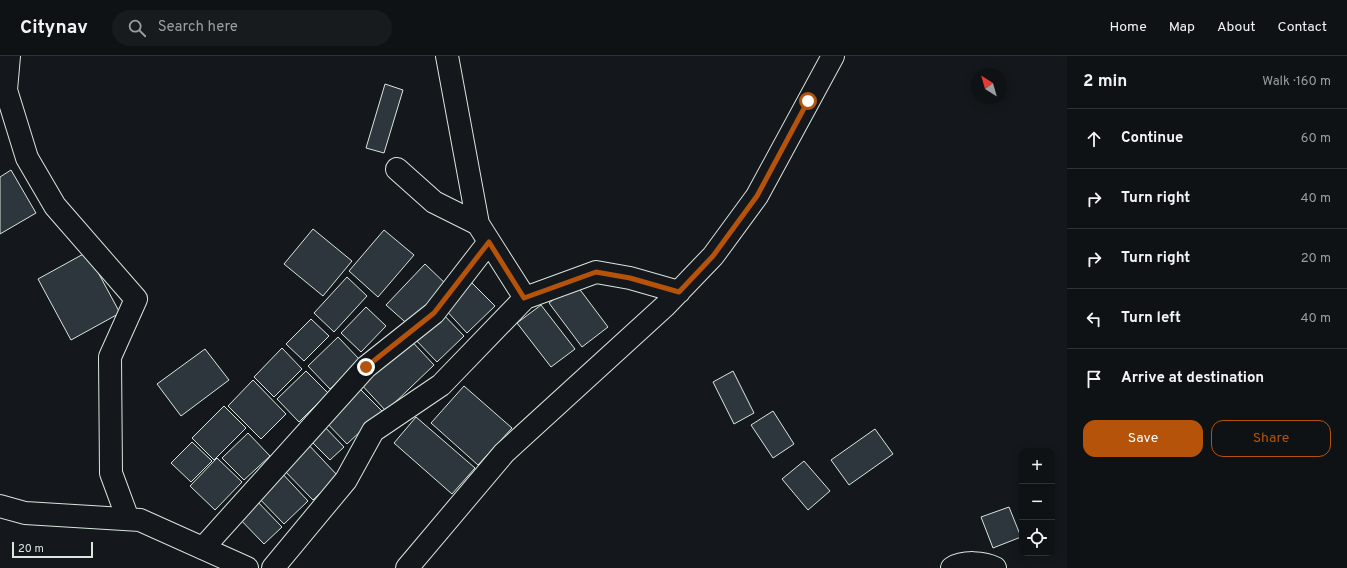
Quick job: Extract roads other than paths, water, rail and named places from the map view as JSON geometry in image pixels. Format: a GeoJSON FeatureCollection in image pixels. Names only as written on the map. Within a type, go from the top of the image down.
{"type":"FeatureCollection","features":[{"type":"Feature","properties":{"kind":"street"},"geometry":{"type":"LineString","coordinates":[[9,56],[6,90],[27,158],[55,206],[136,299],[110,356],[111,472],[128,519]]}},
{"type":"Feature","properties":{"kind":"street"},"geometry":{"type":"LineString","coordinates":[[447,56],[478,224],[524,298]]}},
{"type":"Feature","properties":{"kind":"street"},"geometry":{"type":"LineString","coordinates":[[407,568],[504,453],[665,306],[713,256],[757,196],[832,56]]}},
{"type":"Feature","properties":{"kind":"street"},"geometry":{"type":"LineString","coordinates":[[396,169],[434,202],[478,224]]}},
{"type":"Feature","properties":{"kind":"street"},"geometry":{"type":"LineString","coordinates":[[203,548],[366,367],[434,313],[489,242]]}},
{"type":"Feature","properties":{"kind":"street"},"geometry":{"type":"LineString","coordinates":[[273,568],[346,480],[373,431],[441,385],[524,298],[596,272],[630,278],[679,292]]}},
{"type":"Feature","properties":{"kind":"street"},"geometry":{"type":"LineString","coordinates":[[0,506],[25,513],[140,520],[247,568]]}},
{"type":"Feature","properties":{"kind":"street"},"geometry":{"type":"LineString","coordinates":[[952,568],[970,564],[989,565],[995,568]]}}]}
